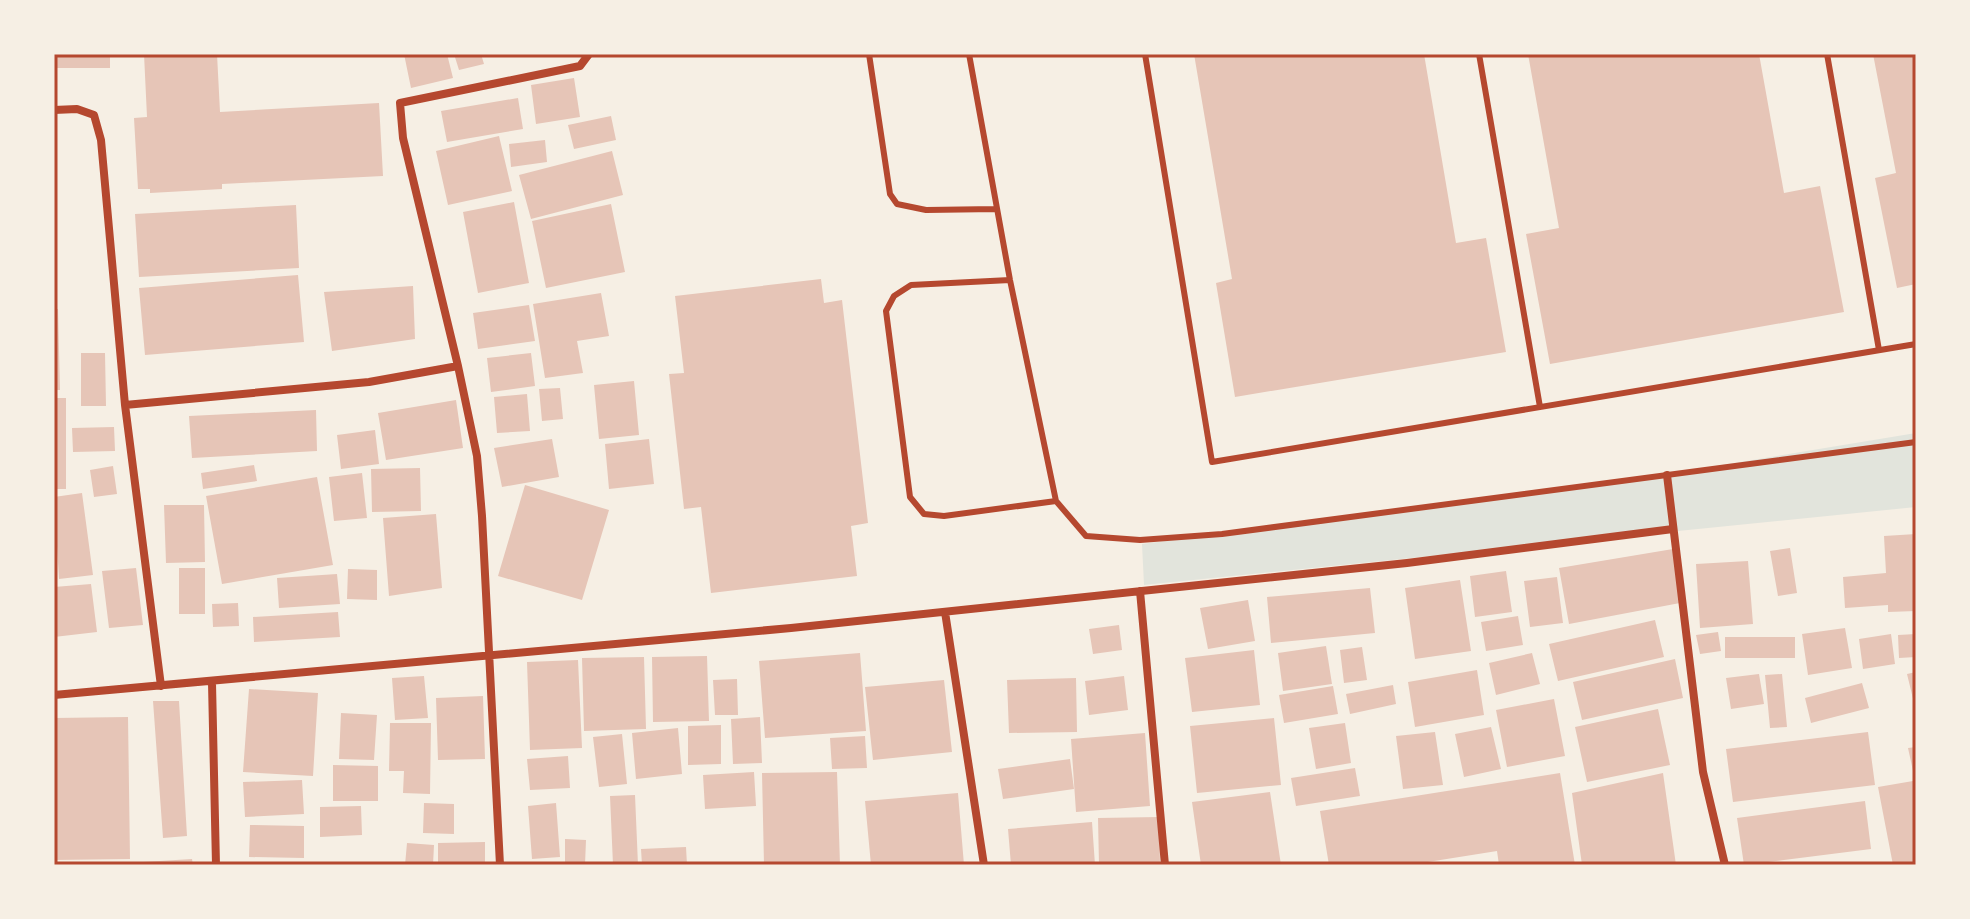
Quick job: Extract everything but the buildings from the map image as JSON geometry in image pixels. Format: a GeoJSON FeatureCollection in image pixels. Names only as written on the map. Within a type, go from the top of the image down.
{"type":"FeatureCollection","features":[{"type":"Feature","properties":{"kind":"street"},"geometry":{"type":"LineString","coordinates":[[500,865],[491,653],[485,608],[477,456],[403,138],[400,103],[580,66],[589,54]]}},
{"type":"Feature","properties":{"kind":"street"},"geometry":{"type":"LineString","coordinates":[[54,110],[88,111],[98,125],[125,405],[161,686]]}},
{"type":"Feature","properties":{"kind":"street"},"geometry":{"type":"LineString","coordinates":[[125,405],[369,382],[458,366]]}},
{"type":"Feature","properties":{"kind":"street"},"geometry":{"type":"LineString","coordinates":[[1667,480],[1703,772],[1725,865]]}},
{"type":"Feature","properties":{"kind":"street"},"geometry":{"type":"LineString","coordinates":[[54,695],[212,683],[491,653],[945,612],[1407,563],[1673,529]]}},
{"type":"Feature","properties":{"kind":"street"},"geometry":{"type":"LineString","coordinates":[[1140,591],[1165,865]]}},
{"type":"Feature","properties":{"kind":"street"},"geometry":{"type":"LineString","coordinates":[[945,612],[984,865]]}},
{"type":"Feature","properties":{"kind":"street"},"geometry":{"type":"LineString","coordinates":[[212,683],[216,865]]}},
{"type":"Feature","properties":{"kind":"lane"},"geometry":{"type":"LineString","coordinates":[[869,54],[890,194],[897,204],[926,210],[996,209]]}},
{"type":"Feature","properties":{"kind":"lane"},"geometry":{"type":"LineString","coordinates":[[969,54],[996,209],[1056,501],[1086,536],[1140,540],[1222,534],[1667,480],[1916,442]]}},
{"type":"Feature","properties":{"kind":"lane"},"geometry":{"type":"LineString","coordinates":[[1145,54],[1212,462],[1916,344]]}},
{"type":"Feature","properties":{"kind":"lane"},"geometry":{"type":"LineString","coordinates":[[1479,54],[1540,407]]}},
{"type":"Feature","properties":{"kind":"lane"},"geometry":{"type":"LineString","coordinates":[[1827,54],[1879,350]]}},
{"type":"Feature","properties":{"kind":"lane"},"geometry":{"type":"LineString","coordinates":[[1010,280],[911,285],[894,296],[886,311],[910,497],[924,514],[944,516],[1056,501]]}},
{"type":"Feature","properties":{"kind":"shaded area"},"geometry":{"type":"Polygon","coordinates":[[[1916,433],[1916,507],[1144,585],[1142,544],[1649,477],[1916,433]]]}}]}
